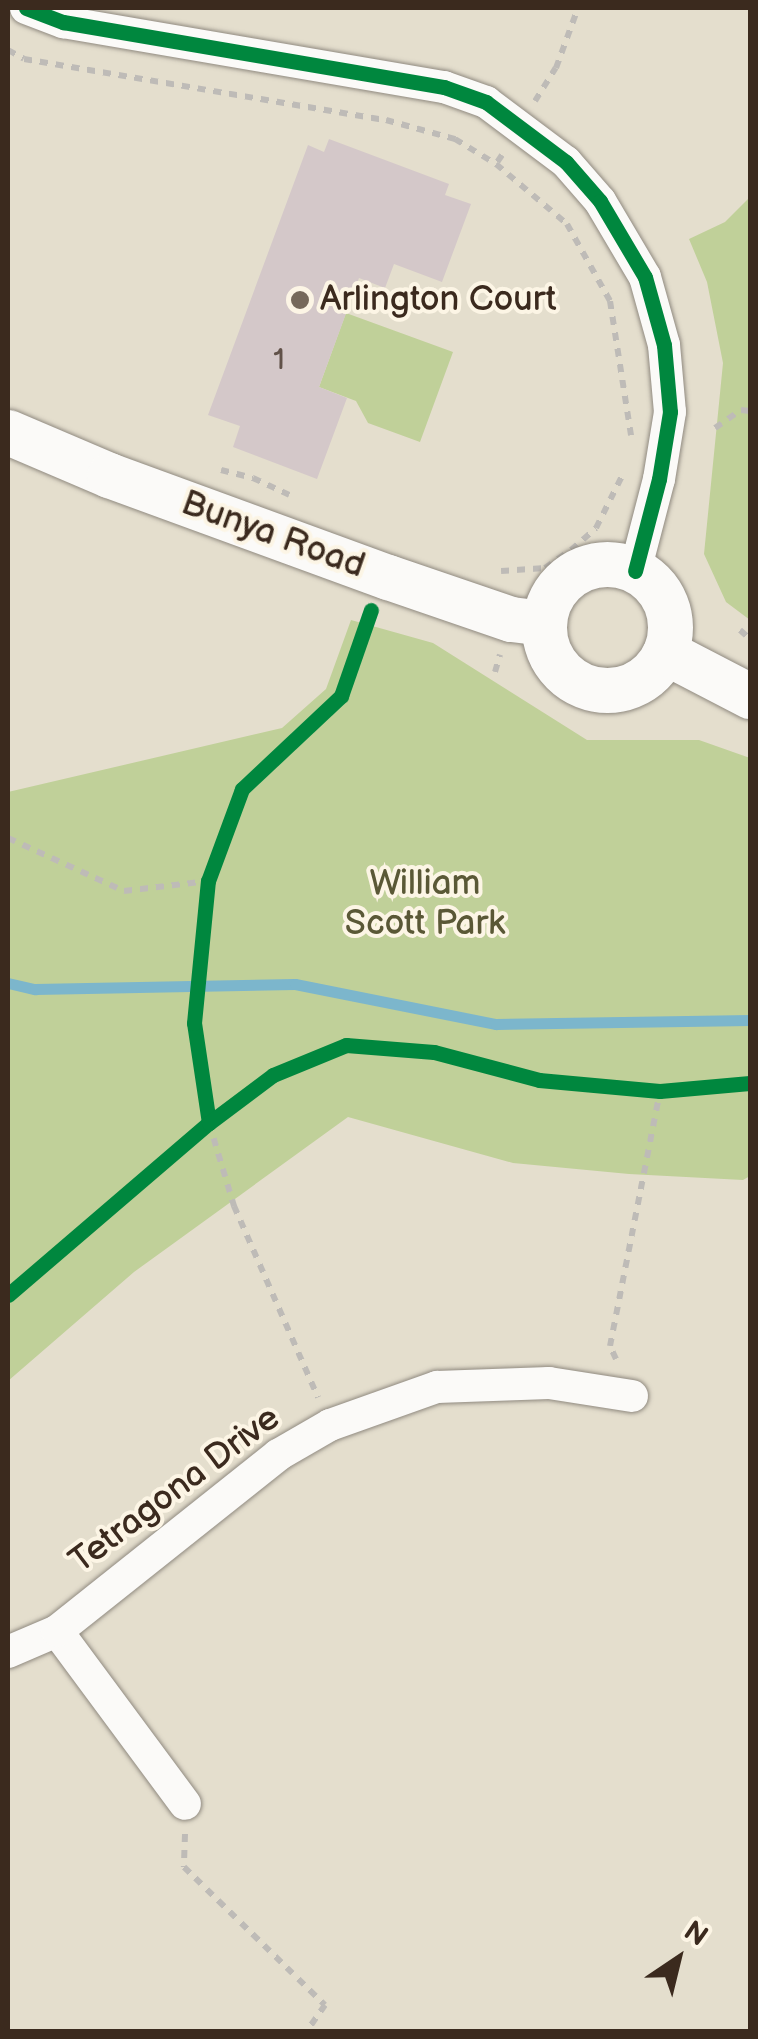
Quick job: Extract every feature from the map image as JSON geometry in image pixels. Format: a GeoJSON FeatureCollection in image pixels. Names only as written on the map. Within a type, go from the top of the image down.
{"type":"FeatureCollection","features":[{"type":"Feature","properties":{"kind":"street"},"geometry":{"type":"LineString","coordinates":[[26,8],[63,22],[444,87],[486,102],[566,162],[612,219],[645,278],[664,346],[670,412],[659,478],[636,571]]}},
{"type":"Feature","properties":{"kind":"street","name":"Bunya Road"},"geometry":{"type":"LineString","coordinates":[[8,432],[109,475],[388,577],[510,619],[544,623]]}},
{"type":"Feature","properties":{"kind":"street"},"geometry":{"type":"LineString","coordinates":[[616,565],[636,571],[662,597],[670,634],[665,652],[640,682],[602,690],[566,675],[553,660],[544,623],[548,602],[576,572],[616,565]]}},
{"type":"Feature","properties":{"kind":"street"},"geometry":{"type":"LineString","coordinates":[[665,652],[750,696]]}},
{"type":"Feature","properties":{"kind":"street","name":"Tetragona Drive"},"geometry":{"type":"LineString","coordinates":[[8,1652],[57,1631],[278,1455],[330,1426],[436,1387],[549,1383],[632,1396]]}},
{"type":"Feature","properties":{"kind":"street"},"geometry":{"type":"LineString","coordinates":[[57,1631],[185,1804]]}},
{"type":"Feature","properties":{"kind":"path"},"geometry":{"type":"LineString","coordinates":[[496,164],[556,68],[578,8]]}},
{"type":"Feature","properties":{"kind":"path"},"geometry":{"type":"LineString","coordinates":[[8,50],[24,59],[386,120],[455,138],[496,164],[567,224],[610,301],[632,436],[629,451]]}},
{"type":"Feature","properties":{"kind":"path"},"geometry":{"type":"LineString","coordinates":[[715,428],[741,410],[750,412]]}},
{"type":"Feature","properties":{"kind":"path"},"geometry":{"type":"LineString","coordinates":[[522,572],[545,568],[596,528],[626,466]]}},
{"type":"Feature","properties":{"kind":"path"},"geometry":{"type":"LineString","coordinates":[[740,630],[750,639]]}},
{"type":"Feature","properties":{"kind":"path"},"geometry":{"type":"LineString","coordinates":[[8,838],[124,891],[208,882]]}},
{"type":"Feature","properties":{"kind":"path"},"geometry":{"type":"LineString","coordinates":[[206,899],[214,863]]}},
{"type":"Feature","properties":{"kind":"path"},"geometry":{"type":"LineString","coordinates":[[642,1090],[678,1090]]}},
{"type":"Feature","properties":{"kind":"path"},"geometry":{"type":"LineString","coordinates":[[632,1396],[610,1346],[660,1092]]}},
{"type":"Feature","properties":{"kind":"path"},"geometry":{"type":"LineString","coordinates":[[225,1111],[204,1121],[234,1206],[330,1426]]}},
{"type":"Feature","properties":{"kind":"path"},"geometry":{"type":"LineString","coordinates":[[185,1804],[184,1867],[326,2005],[306,2032]]}},
{"type":"Feature","properties":{"kind":"green space"},"geometry":{"type":"Polygon","coordinates":[[[750,197],[750,620],[726,602],[704,554],[723,363],[707,282],[689,239],[725,222],[750,197]]]}},
{"type":"Feature","properties":{"kind":"green space"},"geometry":{"type":"Polygon","coordinates":[[[346,313],[453,352],[420,442],[368,423],[356,401],[319,387],[346,313]]]}},
{"type":"Feature","properties":{"kind":"green space","name":"William Scott Park"},"geometry":{"type":"Polygon","coordinates":[[[351,620],[433,643],[587,740],[699,740],[750,758],[750,1176],[743,1180],[629,1174],[513,1163],[348,1117],[134,1272],[8,1381],[8,792],[282,728],[326,689],[351,620]]]}},
{"type":"Feature","properties":{"kind":"building","name":"Arlington Court"},"geometry":{"type":"Polygon","coordinates":[[[329,139],[449,184],[445,195],[471,204],[442,282],[394,264],[385,288],[359,278],[319,387],[347,398],[317,479],[233,447],[240,426],[208,415],[308,145],[324,152],[329,139]]]}},
{"type":"Feature","properties":{"kind":"waterway"},"geometry":{"type":"LineString","coordinates":[[8,983],[35,989],[295,984],[496,1024],[750,1020]]}},
{"type":"Feature","properties":{"kind":"cycle path"},"geometry":{"type":"LineString","coordinates":[[26,8],[63,22],[444,87],[486,102],[566,162],[600,201],[645,277],[664,345],[670,412],[659,479],[635,571]]}},
{"type":"Feature","properties":{"kind":"cycle path"},"geometry":{"type":"LineString","coordinates":[[209,1123],[194,1023],[208,881],[242,789],[341,696],[371,610]]}},
{"type":"Feature","properties":{"kind":"cycle path"},"geometry":{"type":"LineString","coordinates":[[8,1295],[209,1123],[273,1075],[346,1045],[434,1052],[539,1080],[660,1091],[750,1083]]}},
{"type":"Feature","properties":{"kind":"place","name":"Arlington Court"},"geometry":{"type":"Point","coordinates":[300,300]}}]}
